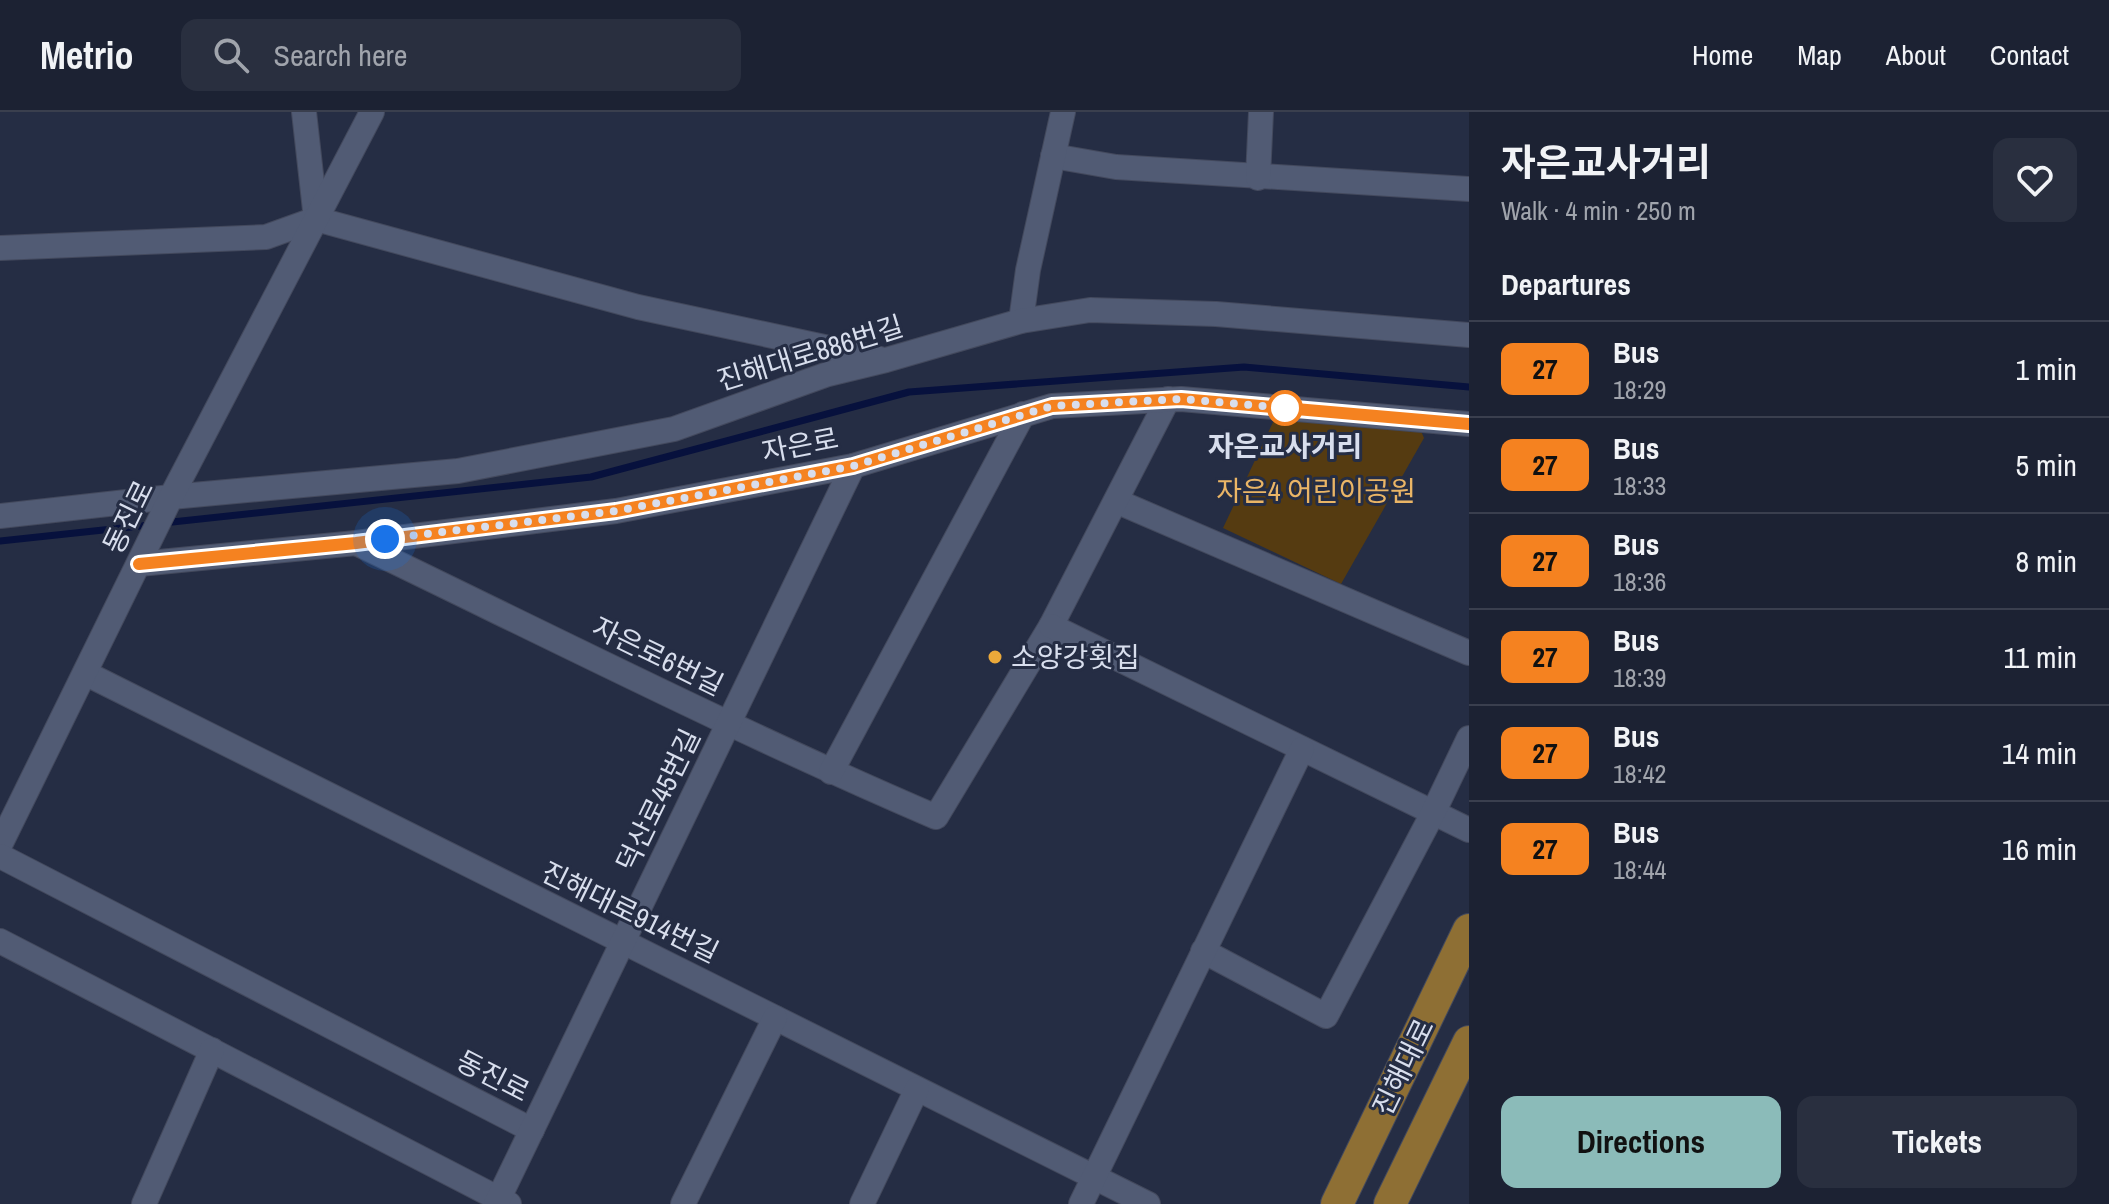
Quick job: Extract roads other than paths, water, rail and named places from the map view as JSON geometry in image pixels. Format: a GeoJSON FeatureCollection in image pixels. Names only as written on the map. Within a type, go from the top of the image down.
{"type":"FeatureCollection","features":[{"type":"Feature","properties":{"kind":"main road","name":"진해대로"},"geometry":{"type":"LineString","coordinates":[[1337,1204],[1469,930]]}},
{"type":"Feature","properties":{"kind":"main road","name":"진해대로"},"geometry":{"type":"LineString","coordinates":[[1390,1204],[1469,1042]]}},
{"type":"Feature","properties":{"kind":"street"},"geometry":{"type":"LineString","coordinates":[[304,112],[316,219]]}},
{"type":"Feature","properties":{"kind":"street","name":"동진로"},"geometry":{"type":"LineString","coordinates":[[0,845],[171,497],[372,112]]}},
{"type":"Feature","properties":{"kind":"street"},"geometry":{"type":"LineString","coordinates":[[1021,321],[1028,270],[1063,112]]}},
{"type":"Feature","properties":{"kind":"street"},"geometry":{"type":"LineString","coordinates":[[1258,178],[1261,112]]}},
{"type":"Feature","properties":{"kind":"street"},"geometry":{"type":"LineString","coordinates":[[1053,156],[1116,167],[1469,189]]}},
{"type":"Feature","properties":{"kind":"street"},"geometry":{"type":"LineString","coordinates":[[0,248],[266,237],[316,219],[638,307],[886,360]]}},
{"type":"Feature","properties":{"kind":"street","name":"진해대로886번길"},"geometry":{"type":"LineString","coordinates":[[0,516],[458,471],[674,429],[828,374],[1021,321],[1090,310],[1216,314],[1469,335]]}},
{"type":"Feature","properties":{"kind":"street"},"geometry":{"type":"LineString","coordinates":[[1168,399],[1051,626],[1469,830]]}},
{"type":"Feature","properties":{"kind":"street","name":"자은로"},"geometry":{"type":"LineString","coordinates":[[139,564],[356,543],[616,511],[853,466],[1052,406],[1168,399],[1469,424]]}},
{"type":"Feature","properties":{"kind":"street"},"geometry":{"type":"LineString","coordinates":[[831,772],[1023,414]]}},
{"type":"Feature","properties":{"kind":"street","name":"덕산로45번길"},"geometry":{"type":"LineString","coordinates":[[502,1202],[532,1130],[853,466]]}},
{"type":"Feature","properties":{"kind":"street"},"geometry":{"type":"LineString","coordinates":[[1116,501],[1469,653]]}},
{"type":"Feature","properties":{"kind":"street","name":"자은로6번길"},"geometry":{"type":"LineString","coordinates":[[356,543],[728,724],[936,817],[1051,626]]}},
{"type":"Feature","properties":{"kind":"street","name":"진해대로914번길"},"geometry":{"type":"LineString","coordinates":[[85,673],[1148,1204]]}},
{"type":"Feature","properties":{"kind":"street"},"geometry":{"type":"LineString","coordinates":[[1203,951],[1326,1016],[1469,738]]}},
{"type":"Feature","properties":{"kind":"street"},"geometry":{"type":"LineString","coordinates":[[1081,1204],[1302,749]]}},
{"type":"Feature","properties":{"kind":"street","name":"동진로"},"geometry":{"type":"LineString","coordinates":[[0,856],[532,1130]]}},
{"type":"Feature","properties":{"kind":"street"},"geometry":{"type":"LineString","coordinates":[[0,941],[502,1202]]}},
{"type":"Feature","properties":{"kind":"street"},"geometry":{"type":"LineString","coordinates":[[683,1204],[775,1018]]}},
{"type":"Feature","properties":{"kind":"street"},"geometry":{"type":"LineString","coordinates":[[144,1204],[212,1050]]}},
{"type":"Feature","properties":{"kind":"street"},"geometry":{"type":"LineString","coordinates":[[862,1204],[917,1089]]}},
{"type":"Feature","properties":{"kind":"waterway"},"geometry":{"type":"LineString","coordinates":[[163,523],[591,477],[909,392],[1244,367],[1469,387]]}},
{"type":"Feature","properties":{"kind":"waterway"},"geometry":{"type":"LineString","coordinates":[[0,541],[150,525]]}},
{"type":"Feature","properties":{"kind":"place","name":"자은교사거리"},"geometry":{"type":"Point","coordinates":[1285,408]}},
{"type":"Feature","properties":{"kind":"place","name":"소양강횟집"},"geometry":{"type":"Point","coordinates":[995,657]}},
{"type":"Feature","properties":{"kind":"park label","name":"자은4 어린이공원"},"geometry":{"type":"Point","coordinates":[1316,491]}}]}
